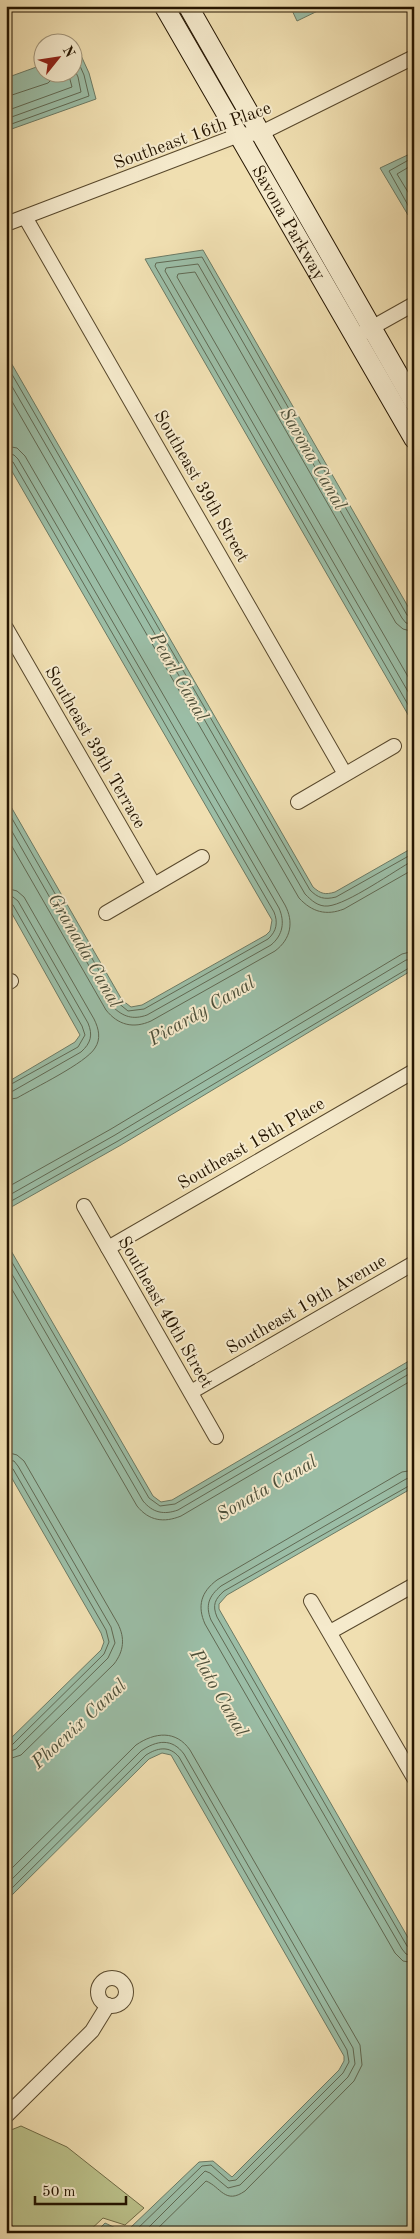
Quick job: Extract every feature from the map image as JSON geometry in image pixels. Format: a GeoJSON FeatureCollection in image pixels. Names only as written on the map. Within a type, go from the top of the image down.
{"type":"FeatureCollection","features":[{"type":"Feature","properties":{"kind":"street","name":"Savona Parkway"},"geometry":{"type":"LineString","coordinates":[[164,6],[239,135],[363,333],[414,402]]}},
{"type":"Feature","properties":{"kind":"street","name":"Savona Parkway"},"geometry":{"type":"LineString","coordinates":[[188,6],[261,133],[363,333],[414,439]]}},
{"type":"Feature","properties":{"kind":"street","name":"Southeast 16th Place"},"geometry":{"type":"LineString","coordinates":[[6,224],[239,135],[261,133],[414,57]]}},
{"type":"Feature","properties":{"kind":"street","name":"Southeast 39th Street"},"geometry":{"type":"LineString","coordinates":[[25,217],[346,774]]}},
{"type":"Feature","properties":{"kind":"street"},"geometry":{"type":"LineString","coordinates":[[363,333],[414,304]]}},
{"type":"Feature","properties":{"kind":"street","name":"Southeast 39th Terrace"},"geometry":{"type":"LineString","coordinates":[[6,628],[154,885]]}},
{"type":"Feature","properties":{"kind":"street"},"geometry":{"type":"LineString","coordinates":[[298,802],[394,746]]}},
{"type":"Feature","properties":{"kind":"street"},"geometry":{"type":"LineString","coordinates":[[106,913],[202,857]]}},
{"type":"Feature","properties":{"kind":"street","name":"Southeast 18th Place"},"geometry":{"type":"LineString","coordinates":[[108,1248],[414,1071]]}},
{"type":"Feature","properties":{"kind":"street","name":"Southeast 40th Street"},"geometry":{"type":"LineString","coordinates":[[84,1206],[216,1437]]}},
{"type":"Feature","properties":{"kind":"street","name":"Southeast 19th Avenue"},"geometry":{"type":"LineString","coordinates":[[191,1392],[414,1263]]}},
{"type":"Feature","properties":{"kind":"street"},"geometry":{"type":"LineString","coordinates":[[330,1632],[414,1585]]}},
{"type":"Feature","properties":{"kind":"street"},"geometry":{"type":"LineString","coordinates":[[311,1601],[414,1778]]}},
{"type":"Feature","properties":{"kind":"street"},"geometry":{"type":"LineString","coordinates":[[6,2116],[92,2031],[108,2005]]}},
{"type":"Feature","properties":{"kind":"shaded area"},"geometry":{"type":"Polygon","coordinates":[[[21,2126],[67,2147],[144,2208],[125,2225],[103,2218],[87,2233],[17,2233],[6,2215],[6,2132],[21,2126]]]}},
{"type":"Feature","properties":{"kind":"water"},"geometry":{"type":"Polygon","coordinates":[[[290,6],[328,6],[297,21],[290,6]]]}},
{"type":"Feature","properties":{"kind":"water"},"geometry":{"type":"Polygon","coordinates":[[[82,58],[89,73],[96,99],[6,131],[6,78],[32,69],[32,82],[82,82],[82,58]]]}},
{"type":"Feature","properties":{"kind":"water"},"geometry":{"type":"Polygon","coordinates":[[[414,152],[414,212],[408,215],[380,168],[414,152]]]}},
{"type":"Feature","properties":{"kind":"water","name":"Savona Canal"},"geometry":{"type":"Polygon","coordinates":[[[203,250],[414,617],[414,725],[145,259],[203,250]]]}},
{"type":"Feature","properties":{"kind":"water"},"geometry":{"type":"Polygon","coordinates":[[[6,354],[313,887],[323,893],[335,892],[414,847],[414,969],[121,1145],[6,1210],[6,1083],[75,1042],[80,1035],[6,903],[6,798],[122,1000],[131,1007],[142,1005],[266,935],[270,931],[272,920],[6,461],[6,354]]]}},
{"type":"Feature","properties":{"kind":"water"},"geometry":{"type":"Polygon","coordinates":[[[6,1242],[153,1496],[161,1502],[172,1500],[414,1358],[414,1487],[227,1595],[219,1604],[219,1609],[414,1948],[414,2233],[95,2233],[105,2223],[120,2230],[130,2228],[199,2162],[213,2161],[232,2177],[339,2070],[344,2061],[344,2056],[171,1755],[162,1753],[149,1759],[6,1901],[6,1743],[101,1650],[104,1642],[101,1633],[6,1468],[6,1242]]]}},
{"type":"Feature","properties":{"kind":"water label","name":"Pearl Canal"},"geometry":{"type":"Point","coordinates":[180,676]}},
{"type":"Feature","properties":{"kind":"water label","name":"Granada Canal"},"geometry":{"type":"Point","coordinates":[86,950]}},
{"type":"Feature","properties":{"kind":"water label","name":"Picardy Canal"},"geometry":{"type":"Point","coordinates":[201,1010]}},
{"type":"Feature","properties":{"kind":"water label","name":"Sonata Canal"},"geometry":{"type":"Point","coordinates":[266,1487]}},
{"type":"Feature","properties":{"kind":"water label","name":"Plato Canal"},"geometry":{"type":"Point","coordinates":[220,1692]}},
{"type":"Feature","properties":{"kind":"water label","name":"Phoenix Canal"},"geometry":{"type":"Point","coordinates":[78,1723]}}]}
